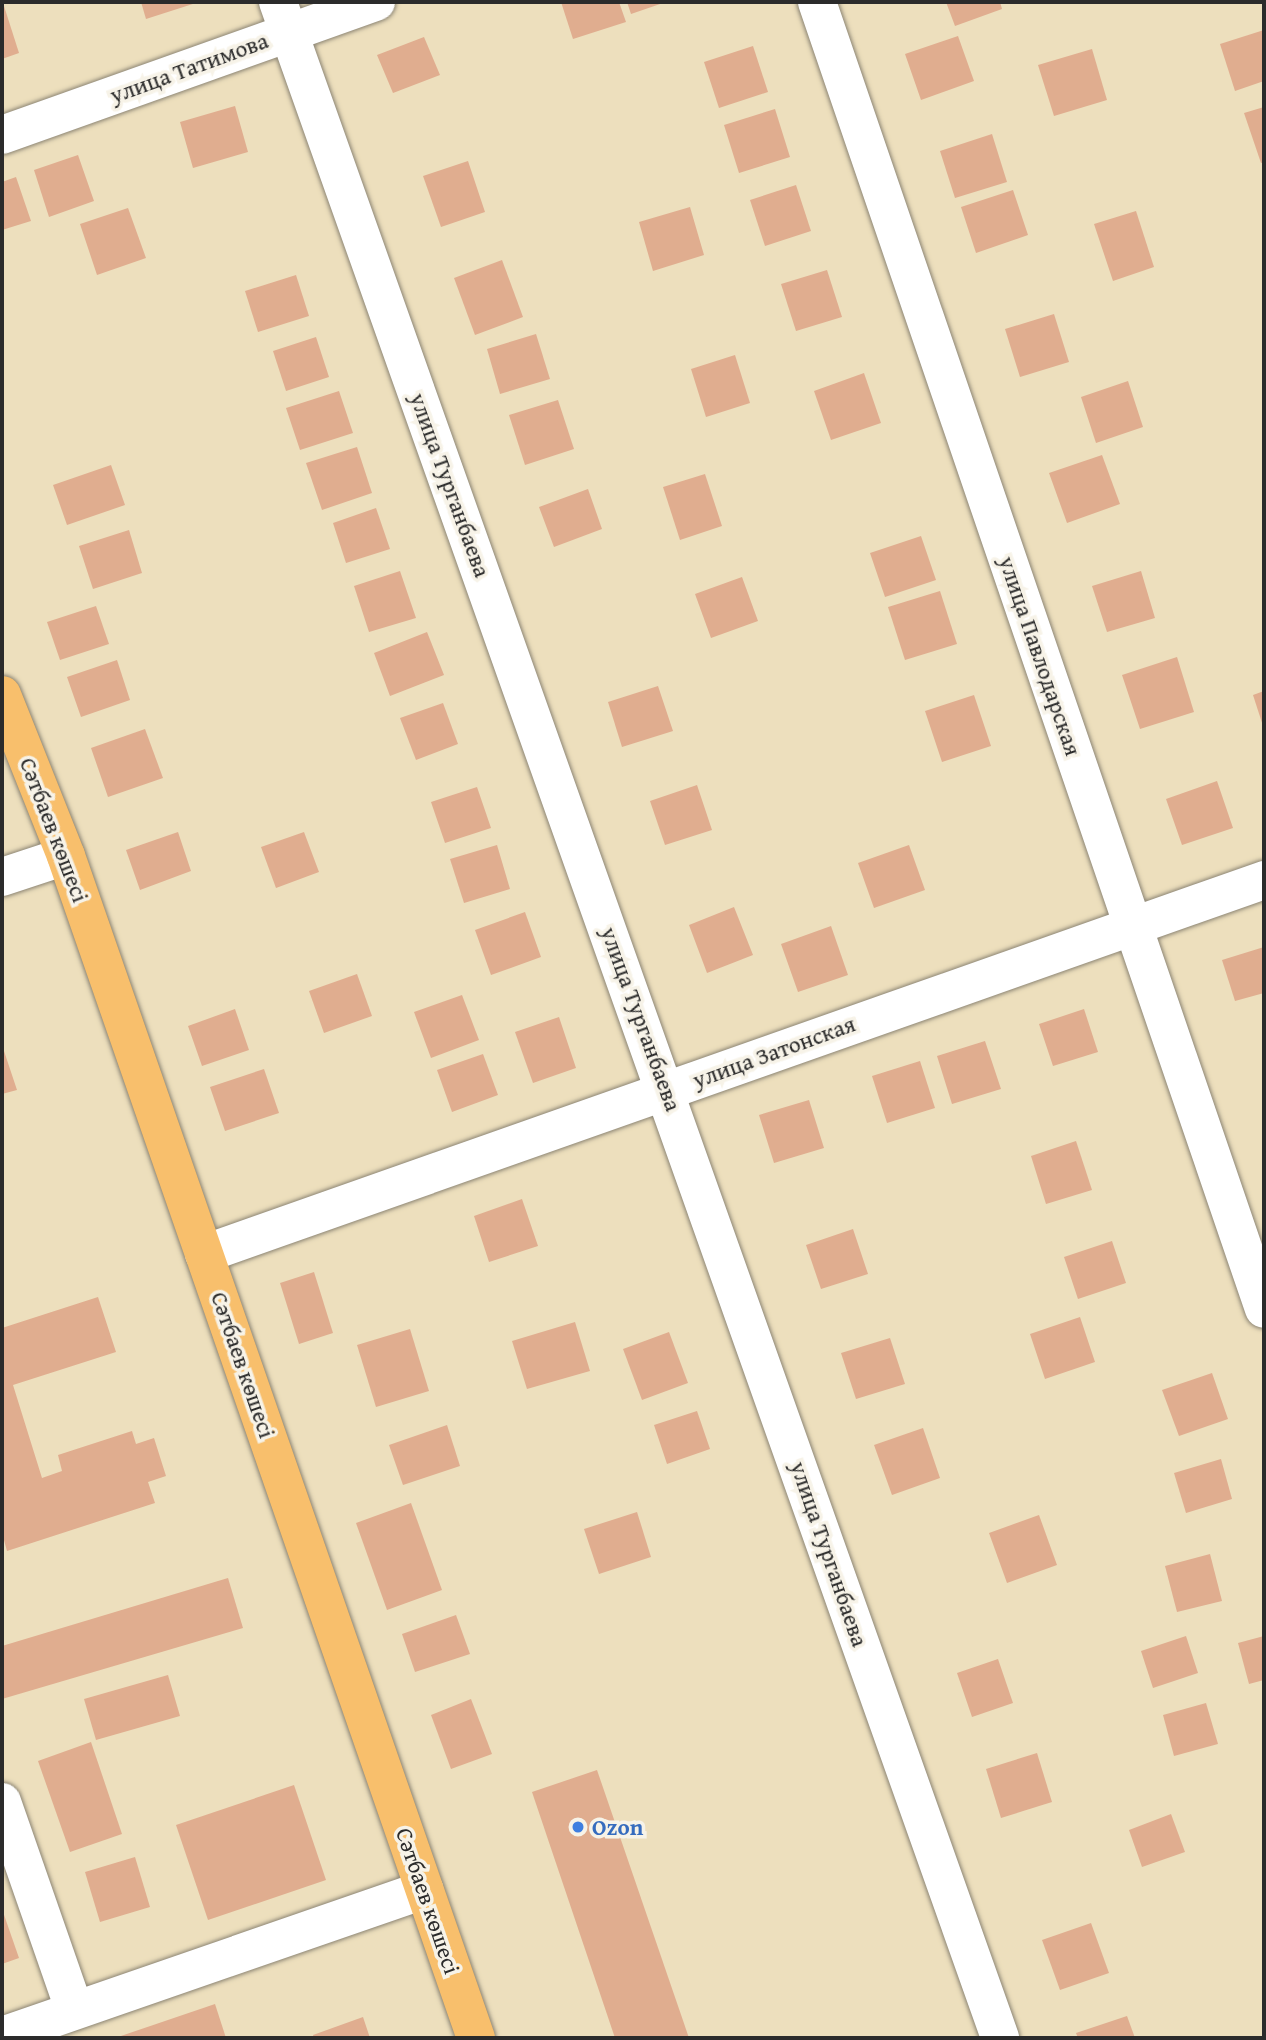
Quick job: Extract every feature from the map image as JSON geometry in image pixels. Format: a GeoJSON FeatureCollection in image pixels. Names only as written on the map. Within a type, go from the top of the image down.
{"type":"FeatureCollection","features":[{"type":"Feature","properties":{"kind":"main road","name":"Сәтбаев көшесі"},"geometry":{"type":"LineString","coordinates":[[2,695],[66,856],[476,2038]]}},
{"type":"Feature","properties":{"kind":"street","name":"улица Татимова"},"geometry":{"type":"LineString","coordinates":[[2,135],[283,17],[376,2]]}},
{"type":"Feature","properties":{"kind":"street","name":"улица Павлодарская"},"geometry":{"type":"LineString","coordinates":[[817,2],[1264,1309]]}},
{"type":"Feature","properties":{"kind":"street","name":"улица Турганбаева"},"geometry":{"type":"LineString","coordinates":[[283,17],[667,1090],[1000,2038]]}},
{"type":"Feature","properties":{"kind":"street"},"geometry":{"type":"LineString","coordinates":[[2,877],[66,856]]}},
{"type":"Feature","properties":{"kind":"street","name":"улица Затонская"},"geometry":{"type":"LineString","coordinates":[[204,1254],[1264,880]]}},
{"type":"Feature","properties":{"kind":"street"},"geometry":{"type":"LineString","coordinates":[[2,1802],[74,2009]]}},
{"type":"Feature","properties":{"kind":"street"},"geometry":{"type":"LineString","coordinates":[[2,2036],[424,1890]]}},
{"type":"Feature","properties":{"kind":"building"},"geometry":{"type":"Polygon","coordinates":[[[141,2],[199,2],[146,19],[141,2]]]}},
{"type":"Feature","properties":{"kind":"building"},"geometry":{"type":"Polygon","coordinates":[[[561,2],[619,2],[626,22],[573,39],[561,2]]]}},
{"type":"Feature","properties":{"kind":"building"},"geometry":{"type":"Polygon","coordinates":[[[627,2],[666,2],[631,14],[627,2]]]}},
{"type":"Feature","properties":{"kind":"building"},"geometry":{"type":"Polygon","coordinates":[[[946,2],[1000,2],[1002,9],[955,26],[946,2]]]}},
{"type":"Feature","properties":{"kind":"building"},"geometry":{"type":"Polygon","coordinates":[[[4,6],[19,53],[2,59],[2,7],[4,6]]]}},
{"type":"Feature","properties":{"kind":"building"},"geometry":{"type":"Polygon","coordinates":[[[1264,30],[1264,81],[1235,91],[1220,44],[1264,30]]]}},
{"type":"Feature","properties":{"kind":"building"},"geometry":{"type":"Polygon","coordinates":[[[958,36],[974,81],[921,100],[905,54],[958,36]]]}},
{"type":"Feature","properties":{"kind":"building"},"geometry":{"type":"Polygon","coordinates":[[[424,37],[440,75],[393,93],[377,55],[424,37]]]}},
{"type":"Feature","properties":{"kind":"building"},"geometry":{"type":"Polygon","coordinates":[[[753,46],[768,92],[719,108],[704,62],[753,46]]]}},
{"type":"Feature","properties":{"kind":"building"},"geometry":{"type":"Polygon","coordinates":[[[1092,49],[1107,100],[1054,116],[1038,65],[1092,49]]]}},
{"type":"Feature","properties":{"kind":"building"},"geometry":{"type":"Polygon","coordinates":[[[235,106],[248,152],[193,168],[180,122],[235,106]]]}},
{"type":"Feature","properties":{"kind":"building"},"geometry":{"type":"Polygon","coordinates":[[[1264,107],[1264,162],[1261,163],[1244,113],[1264,107]]]}},
{"type":"Feature","properties":{"kind":"building"},"geometry":{"type":"Polygon","coordinates":[[[775,109],[790,157],[739,173],[724,125],[775,109]]]}},
{"type":"Feature","properties":{"kind":"building"},"geometry":{"type":"Polygon","coordinates":[[[992,134],[1007,182],[955,198],[940,151],[992,134]]]}},
{"type":"Feature","properties":{"kind":"building"},"geometry":{"type":"Polygon","coordinates":[[[78,155],[94,201],[49,217],[34,170],[78,155]]]}},
{"type":"Feature","properties":{"kind":"building"},"geometry":{"type":"Polygon","coordinates":[[[468,161],[485,212],[441,227],[423,176],[468,161]]]}},
{"type":"Feature","properties":{"kind":"building"},"geometry":{"type":"Polygon","coordinates":[[[16,177],[31,221],[2,230],[2,182],[16,177]]]}},
{"type":"Feature","properties":{"kind":"building"},"geometry":{"type":"Polygon","coordinates":[[[796,185],[811,231],[765,246],[750,200],[796,185]]]}},
{"type":"Feature","properties":{"kind":"building"},"geometry":{"type":"Polygon","coordinates":[[[1013,190],[1028,235],[976,253],[961,207],[1013,190]]]}},
{"type":"Feature","properties":{"kind":"building"},"geometry":{"type":"Polygon","coordinates":[[[690,207],[704,255],[653,271],[639,222],[690,207]]]}},
{"type":"Feature","properties":{"kind":"building"},"geometry":{"type":"Polygon","coordinates":[[[128,208],[146,258],[97,275],[80,224],[128,208]]]}},
{"type":"Feature","properties":{"kind":"building"},"geometry":{"type":"Polygon","coordinates":[[[1136,211],[1154,267],[1113,281],[1094,224],[1136,211]]]}},
{"type":"Feature","properties":{"kind":"building"},"geometry":{"type":"Polygon","coordinates":[[[502,260],[523,317],[475,335],[454,278],[502,260]]]}},
{"type":"Feature","properties":{"kind":"building"},"geometry":{"type":"Polygon","coordinates":[[[827,270],[842,317],[796,331],[781,284],[827,270]]]}},
{"type":"Feature","properties":{"kind":"building"},"geometry":{"type":"Polygon","coordinates":[[[296,275],[309,316],[258,332],[245,291],[296,275]]]}},
{"type":"Feature","properties":{"kind":"building"},"geometry":{"type":"Polygon","coordinates":[[[1054,314],[1069,362],[1020,377],[1005,329],[1054,314]]]}},
{"type":"Feature","properties":{"kind":"building"},"geometry":{"type":"Polygon","coordinates":[[[536,334],[550,379],[500,394],[487,349],[536,334]]]}},
{"type":"Feature","properties":{"kind":"building"},"geometry":{"type":"Polygon","coordinates":[[[316,337],[329,377],[286,391],[273,351],[316,337]]]}},
{"type":"Feature","properties":{"kind":"building"},"geometry":{"type":"Polygon","coordinates":[[[735,355],[750,403],[706,417],[691,369],[735,355]]]}},
{"type":"Feature","properties":{"kind":"building"},"geometry":{"type":"Polygon","coordinates":[[[864,373],[881,423],[831,440],[814,391],[864,373]]]}},
{"type":"Feature","properties":{"kind":"building"},"geometry":{"type":"Polygon","coordinates":[[[1128,381],[1143,427],[1096,443],[1081,397],[1128,381]]]}},
{"type":"Feature","properties":{"kind":"building"},"geometry":{"type":"Polygon","coordinates":[[[339,391],[353,433],[300,450],[286,408],[339,391]]]}},
{"type":"Feature","properties":{"kind":"building"},"geometry":{"type":"Polygon","coordinates":[[[558,400],[574,449],[525,465],[509,415],[558,400]]]}},
{"type":"Feature","properties":{"kind":"building"},"geometry":{"type":"Polygon","coordinates":[[[357,447],[372,493],[322,510],[306,463],[357,447]]]}},
{"type":"Feature","properties":{"kind":"building"},"geometry":{"type":"Polygon","coordinates":[[[1102,455],[1120,504],[1067,523],[1049,473],[1102,455]]]}},
{"type":"Feature","properties":{"kind":"building"},"geometry":{"type":"Polygon","coordinates":[[[111,465],[125,505],[67,525],[53,485],[111,465]]]}},
{"type":"Feature","properties":{"kind":"building"},"geometry":{"type":"Polygon","coordinates":[[[705,474],[722,526],[680,540],[663,487],[705,474]]]}},
{"type":"Feature","properties":{"kind":"building"},"geometry":{"type":"Polygon","coordinates":[[[588,489],[602,529],[554,547],[539,507],[588,489]]]}},
{"type":"Feature","properties":{"kind":"building"},"geometry":{"type":"Polygon","coordinates":[[[376,508],[390,549],[346,563],[333,523],[376,508]]]}},
{"type":"Feature","properties":{"kind":"building"},"geometry":{"type":"Polygon","coordinates":[[[129,530],[142,573],[93,589],[79,546],[129,530]]]}},
{"type":"Feature","properties":{"kind":"building"},"geometry":{"type":"Polygon","coordinates":[[[921,536],[936,580],[885,597],[870,553],[921,536]]]}},
{"type":"Feature","properties":{"kind":"building"},"geometry":{"type":"Polygon","coordinates":[[[400,571],[416,618],[369,632],[354,586],[400,571]]]}},
{"type":"Feature","properties":{"kind":"building"},"geometry":{"type":"Polygon","coordinates":[[[1141,571],[1155,618],[1107,632],[1092,586],[1141,571]]]}},
{"type":"Feature","properties":{"kind":"building"},"geometry":{"type":"Polygon","coordinates":[[[742,577],[758,621],[711,638],[695,594],[742,577]]]}},
{"type":"Feature","properties":{"kind":"building"},"geometry":{"type":"Polygon","coordinates":[[[940,591],[957,644],[905,660],[888,607],[940,591]]]}},
{"type":"Feature","properties":{"kind":"building"},"geometry":{"type":"Polygon","coordinates":[[[96,606],[109,644],[60,660],[47,622],[96,606]]]}},
{"type":"Feature","properties":{"kind":"building"},"geometry":{"type":"Polygon","coordinates":[[[427,632],[444,675],[390,696],[374,653],[427,632]]]}},
{"type":"Feature","properties":{"kind":"building"},"geometry":{"type":"Polygon","coordinates":[[[1177,657],[1194,712],[1140,729],[1122,675],[1177,657]]]}},
{"type":"Feature","properties":{"kind":"building"},"geometry":{"type":"Polygon","coordinates":[[[117,660],[130,700],[81,717],[67,677],[117,660]]]}},
{"type":"Feature","properties":{"kind":"building"},"geometry":{"type":"Polygon","coordinates":[[[658,686],[673,731],[622,747],[608,702],[658,686]]]}},
{"type":"Feature","properties":{"kind":"building"},"geometry":{"type":"Polygon","coordinates":[[[1264,691],[1264,729],[1253,695],[1264,691]]]}},
{"type":"Feature","properties":{"kind":"building"},"geometry":{"type":"Polygon","coordinates":[[[974,695],[991,746],[942,762],[925,711],[974,695]]]}},
{"type":"Feature","properties":{"kind":"building"},"geometry":{"type":"Polygon","coordinates":[[[443,703],[458,744],[416,760],[400,718],[443,703]]]}},
{"type":"Feature","properties":{"kind":"building"},"geometry":{"type":"Polygon","coordinates":[[[145,729],[163,778],[108,797],[91,748],[145,729]]]}},
{"type":"Feature","properties":{"kind":"building"},"geometry":{"type":"Polygon","coordinates":[[[1217,781],[1233,828],[1182,845],[1166,799],[1217,781]]]}},
{"type":"Feature","properties":{"kind":"building"},"geometry":{"type":"Polygon","coordinates":[[[697,785],[712,830],[665,845],[650,801],[697,785]]]}},
{"type":"Feature","properties":{"kind":"building"},"geometry":{"type":"Polygon","coordinates":[[[477,787],[491,828],[445,843],[431,802],[477,787]]]}},
{"type":"Feature","properties":{"kind":"building"},"geometry":{"type":"Polygon","coordinates":[[[178,832],[191,871],[140,890],[126,850],[178,832]]]}},
{"type":"Feature","properties":{"kind":"building"},"geometry":{"type":"Polygon","coordinates":[[[304,832],[319,872],[276,888],[261,847],[304,832]]]}},
{"type":"Feature","properties":{"kind":"building"},"geometry":{"type":"Polygon","coordinates":[[[497,845],[510,889],[464,903],[450,859],[497,845]]]}},
{"type":"Feature","properties":{"kind":"building"},"geometry":{"type":"Polygon","coordinates":[[[909,845],[925,890],[874,908],[858,863],[909,845]]]}},
{"type":"Feature","properties":{"kind":"building"},"geometry":{"type":"Polygon","coordinates":[[[734,907],[753,955],[707,973],[689,925],[734,907]]]}},
{"type":"Feature","properties":{"kind":"building"},"geometry":{"type":"Polygon","coordinates":[[[525,912],[541,957],[491,975],[475,930],[525,912]]]}},
{"type":"Feature","properties":{"kind":"building"},"geometry":{"type":"Polygon","coordinates":[[[831,926],[848,975],[798,992],[781,944],[831,926]]]}},
{"type":"Feature","properties":{"kind":"building"},"geometry":{"type":"Polygon","coordinates":[[[1264,947],[1264,993],[1235,1001],[1222,960],[1264,947]]]}},
{"type":"Feature","properties":{"kind":"building"},"geometry":{"type":"Polygon","coordinates":[[[357,974],[372,1016],[324,1033],[309,991],[357,974]]]}},
{"type":"Feature","properties":{"kind":"building"},"geometry":{"type":"Polygon","coordinates":[[[462,995],[479,1040],[431,1058],[414,1012],[462,995]]]}},
{"type":"Feature","properties":{"kind":"building"},"geometry":{"type":"Polygon","coordinates":[[[235,1009],[249,1050],[202,1066],[188,1026],[235,1009]]]}},
{"type":"Feature","properties":{"kind":"building"},"geometry":{"type":"Polygon","coordinates":[[[1084,1009],[1098,1052],[1053,1066],[1039,1024],[1084,1009]]]}},
{"type":"Feature","properties":{"kind":"building"},"geometry":{"type":"Polygon","coordinates":[[[559,1017],[576,1068],[533,1083],[515,1032],[559,1017]]]}},
{"type":"Feature","properties":{"kind":"building"},"geometry":{"type":"Polygon","coordinates":[[[985,1041],[1001,1089],[952,1104],[937,1056],[985,1041]]]}},
{"type":"Feature","properties":{"kind":"building"},"geometry":{"type":"Polygon","coordinates":[[[2,1045],[17,1090],[2,1094],[2,1045]]]}},
{"type":"Feature","properties":{"kind":"building"},"geometry":{"type":"Polygon","coordinates":[[[483,1054],[498,1095],[452,1112],[437,1070],[483,1054]]]}},
{"type":"Feature","properties":{"kind":"building"},"geometry":{"type":"Polygon","coordinates":[[[920,1061],[935,1108],[887,1123],[872,1076],[920,1061]]]}},
{"type":"Feature","properties":{"kind":"building"},"geometry":{"type":"Polygon","coordinates":[[[264,1069],[279,1113],[225,1131],[210,1087],[264,1069]]]}},
{"type":"Feature","properties":{"kind":"building"},"geometry":{"type":"Polygon","coordinates":[[[809,1100],[824,1148],[774,1163],[759,1115],[809,1100]]]}},
{"type":"Feature","properties":{"kind":"building"},"geometry":{"type":"Polygon","coordinates":[[[1076,1141],[1092,1190],[1046,1204],[1031,1156],[1076,1141]]]}},
{"type":"Feature","properties":{"kind":"building"},"geometry":{"type":"Polygon","coordinates":[[[522,1199],[538,1246],[489,1262],[474,1216],[522,1199]]]}},
{"type":"Feature","properties":{"kind":"building"},"geometry":{"type":"Polygon","coordinates":[[[853,1229],[868,1274],[821,1289],[806,1245],[853,1229]]]}},
{"type":"Feature","properties":{"kind":"building"},"geometry":{"type":"Polygon","coordinates":[[[1112,1241],[1126,1283],[1078,1299],[1064,1257],[1112,1241]]]}},
{"type":"Feature","properties":{"kind":"building"},"geometry":{"type":"Polygon","coordinates":[[[314,1272],[333,1333],[299,1344],[280,1283],[314,1272]]]}},
{"type":"Feature","properties":{"kind":"building"},"geometry":{"type":"Polygon","coordinates":[[[98,1297],[116,1352],[13,1385],[42,1478],[62,1471],[58,1455],[132,1431],[136,1444],[154,1438],[166,1476],[148,1482],[155,1503],[7,1551],[2,1533],[2,1328],[98,1297]]]}},
{"type":"Feature","properties":{"kind":"building"},"geometry":{"type":"Polygon","coordinates":[[[1080,1317],[1095,1362],[1045,1379],[1030,1334],[1080,1317]]]}},
{"type":"Feature","properties":{"kind":"building"},"geometry":{"type":"Polygon","coordinates":[[[575,1322],[590,1371],[527,1389],[512,1341],[575,1322]]]}},
{"type":"Feature","properties":{"kind":"building"},"geometry":{"type":"Polygon","coordinates":[[[410,1329],[429,1391],[376,1407],[357,1345],[410,1329]]]}},
{"type":"Feature","properties":{"kind":"building"},"geometry":{"type":"Polygon","coordinates":[[[669,1332],[688,1383],[642,1400],[623,1349],[669,1332]]]}},
{"type":"Feature","properties":{"kind":"building"},"geometry":{"type":"Polygon","coordinates":[[[890,1338],[905,1384],[856,1399],[841,1353],[890,1338]]]}},
{"type":"Feature","properties":{"kind":"building"},"geometry":{"type":"Polygon","coordinates":[[[1212,1373],[1228,1419],[1179,1436],[1162,1390],[1212,1373]]]}},
{"type":"Feature","properties":{"kind":"building"},"geometry":{"type":"Polygon","coordinates":[[[697,1411],[710,1449],[667,1464],[654,1425],[697,1411]]]}},
{"type":"Feature","properties":{"kind":"building"},"geometry":{"type":"Polygon","coordinates":[[[447,1425],[460,1466],[403,1485],[389,1445],[447,1425]]]}},
{"type":"Feature","properties":{"kind":"building"},"geometry":{"type":"Polygon","coordinates":[[[923,1428],[940,1478],[892,1495],[874,1445],[923,1428]]]}},
{"type":"Feature","properties":{"kind":"building"},"geometry":{"type":"Polygon","coordinates":[[[1221,1459],[1232,1499],[1186,1513],[1174,1473],[1221,1459]]]}},
{"type":"Feature","properties":{"kind":"building"},"geometry":{"type":"Polygon","coordinates":[[[411,1503],[442,1590],[387,1610],[356,1523],[411,1503]]]}},
{"type":"Feature","properties":{"kind":"building"},"geometry":{"type":"Polygon","coordinates":[[[637,1512],[651,1557],[599,1574],[584,1529],[637,1512]]]}},
{"type":"Feature","properties":{"kind":"building"},"geometry":{"type":"Polygon","coordinates":[[[1039,1515],[1057,1565],[1007,1583],[989,1533],[1039,1515]]]}},
{"type":"Feature","properties":{"kind":"building"},"geometry":{"type":"Polygon","coordinates":[[[1210,1554],[1222,1601],[1177,1612],[1165,1566],[1210,1554]]]}},
{"type":"Feature","properties":{"kind":"building"},"geometry":{"type":"Polygon","coordinates":[[[228,1578],[243,1628],[2,1699],[2,1646],[228,1578]]]}},
{"type":"Feature","properties":{"kind":"building"},"geometry":{"type":"Polygon","coordinates":[[[456,1615],[470,1654],[415,1672],[402,1634],[456,1615]]]}},
{"type":"Feature","properties":{"kind":"building"},"geometry":{"type":"Polygon","coordinates":[[[1186,1636],[1198,1673],[1153,1688],[1141,1651],[1186,1636]]]}},
{"type":"Feature","properties":{"kind":"building"},"geometry":{"type":"Polygon","coordinates":[[[1264,1636],[1264,1680],[1249,1684],[1238,1643],[1264,1636]]]}},
{"type":"Feature","properties":{"kind":"building"},"geometry":{"type":"Polygon","coordinates":[[[998,1659],[1013,1703],[972,1717],[957,1673],[998,1659]]]}},
{"type":"Feature","properties":{"kind":"building"},"geometry":{"type":"Polygon","coordinates":[[[168,1675],[180,1716],[96,1740],[84,1699],[168,1675]]]}},
{"type":"Feature","properties":{"kind":"building"},"geometry":{"type":"Polygon","coordinates":[[[471,1699],[492,1754],[451,1769],[431,1715],[471,1699]]]}},
{"type":"Feature","properties":{"kind":"building"},"geometry":{"type":"Polygon","coordinates":[[[1206,1703],[1218,1744],[1174,1756],[1163,1715],[1206,1703]]]}},
{"type":"Feature","properties":{"kind":"building"},"geometry":{"type":"Polygon","coordinates":[[[91,1742],[122,1834],[70,1852],[38,1761],[91,1742]]]}},
{"type":"Feature","properties":{"kind":"building"},"geometry":{"type":"Polygon","coordinates":[[[1037,1753],[1052,1802],[1001,1818],[986,1769],[1037,1753]]]}},
{"type":"Feature","properties":{"kind":"building"},"geometry":{"type":"Polygon","coordinates":[[[597,1770],[689,2038],[615,2038],[532,1792],[597,1770]]]}},
{"type":"Feature","properties":{"kind":"building"},"geometry":{"type":"Polygon","coordinates":[[[294,1785],[326,1880],[208,1920],[176,1825],[294,1785]]]}},
{"type":"Feature","properties":{"kind":"building"},"geometry":{"type":"Polygon","coordinates":[[[1171,1814],[1185,1852],[1142,1867],[1129,1830],[1171,1814]]]}},
{"type":"Feature","properties":{"kind":"building"},"geometry":{"type":"Polygon","coordinates":[[[135,1857],[150,1907],[100,1922],[85,1872],[135,1857]]]}},
{"type":"Feature","properties":{"kind":"building"},"geometry":{"type":"Polygon","coordinates":[[[2,1909],[19,1958],[2,1964],[2,1909]]]}},
{"type":"Feature","properties":{"kind":"building"},"geometry":{"type":"Polygon","coordinates":[[[1091,1923],[1109,1973],[1060,1990],[1042,1940],[1091,1923]]]}},
{"type":"Feature","properties":{"kind":"building"},"geometry":{"type":"Polygon","coordinates":[[[215,2004],[226,2038],[115,2038],[215,2004]]]}},
{"type":"Feature","properties":{"kind":"building"},"geometry":{"type":"Polygon","coordinates":[[[1127,2016],[1135,2038],[1078,2038],[1076,2033],[1127,2016]]]}},
{"type":"Feature","properties":{"kind":"building"},"geometry":{"type":"Polygon","coordinates":[[[363,2017],[370,2038],[314,2038],[313,2035],[363,2017]]]}},
{"type":"Feature","properties":{"kind":"place","name":"Ozon"},"geometry":{"type":"Point","coordinates":[578,1827]}}]}
